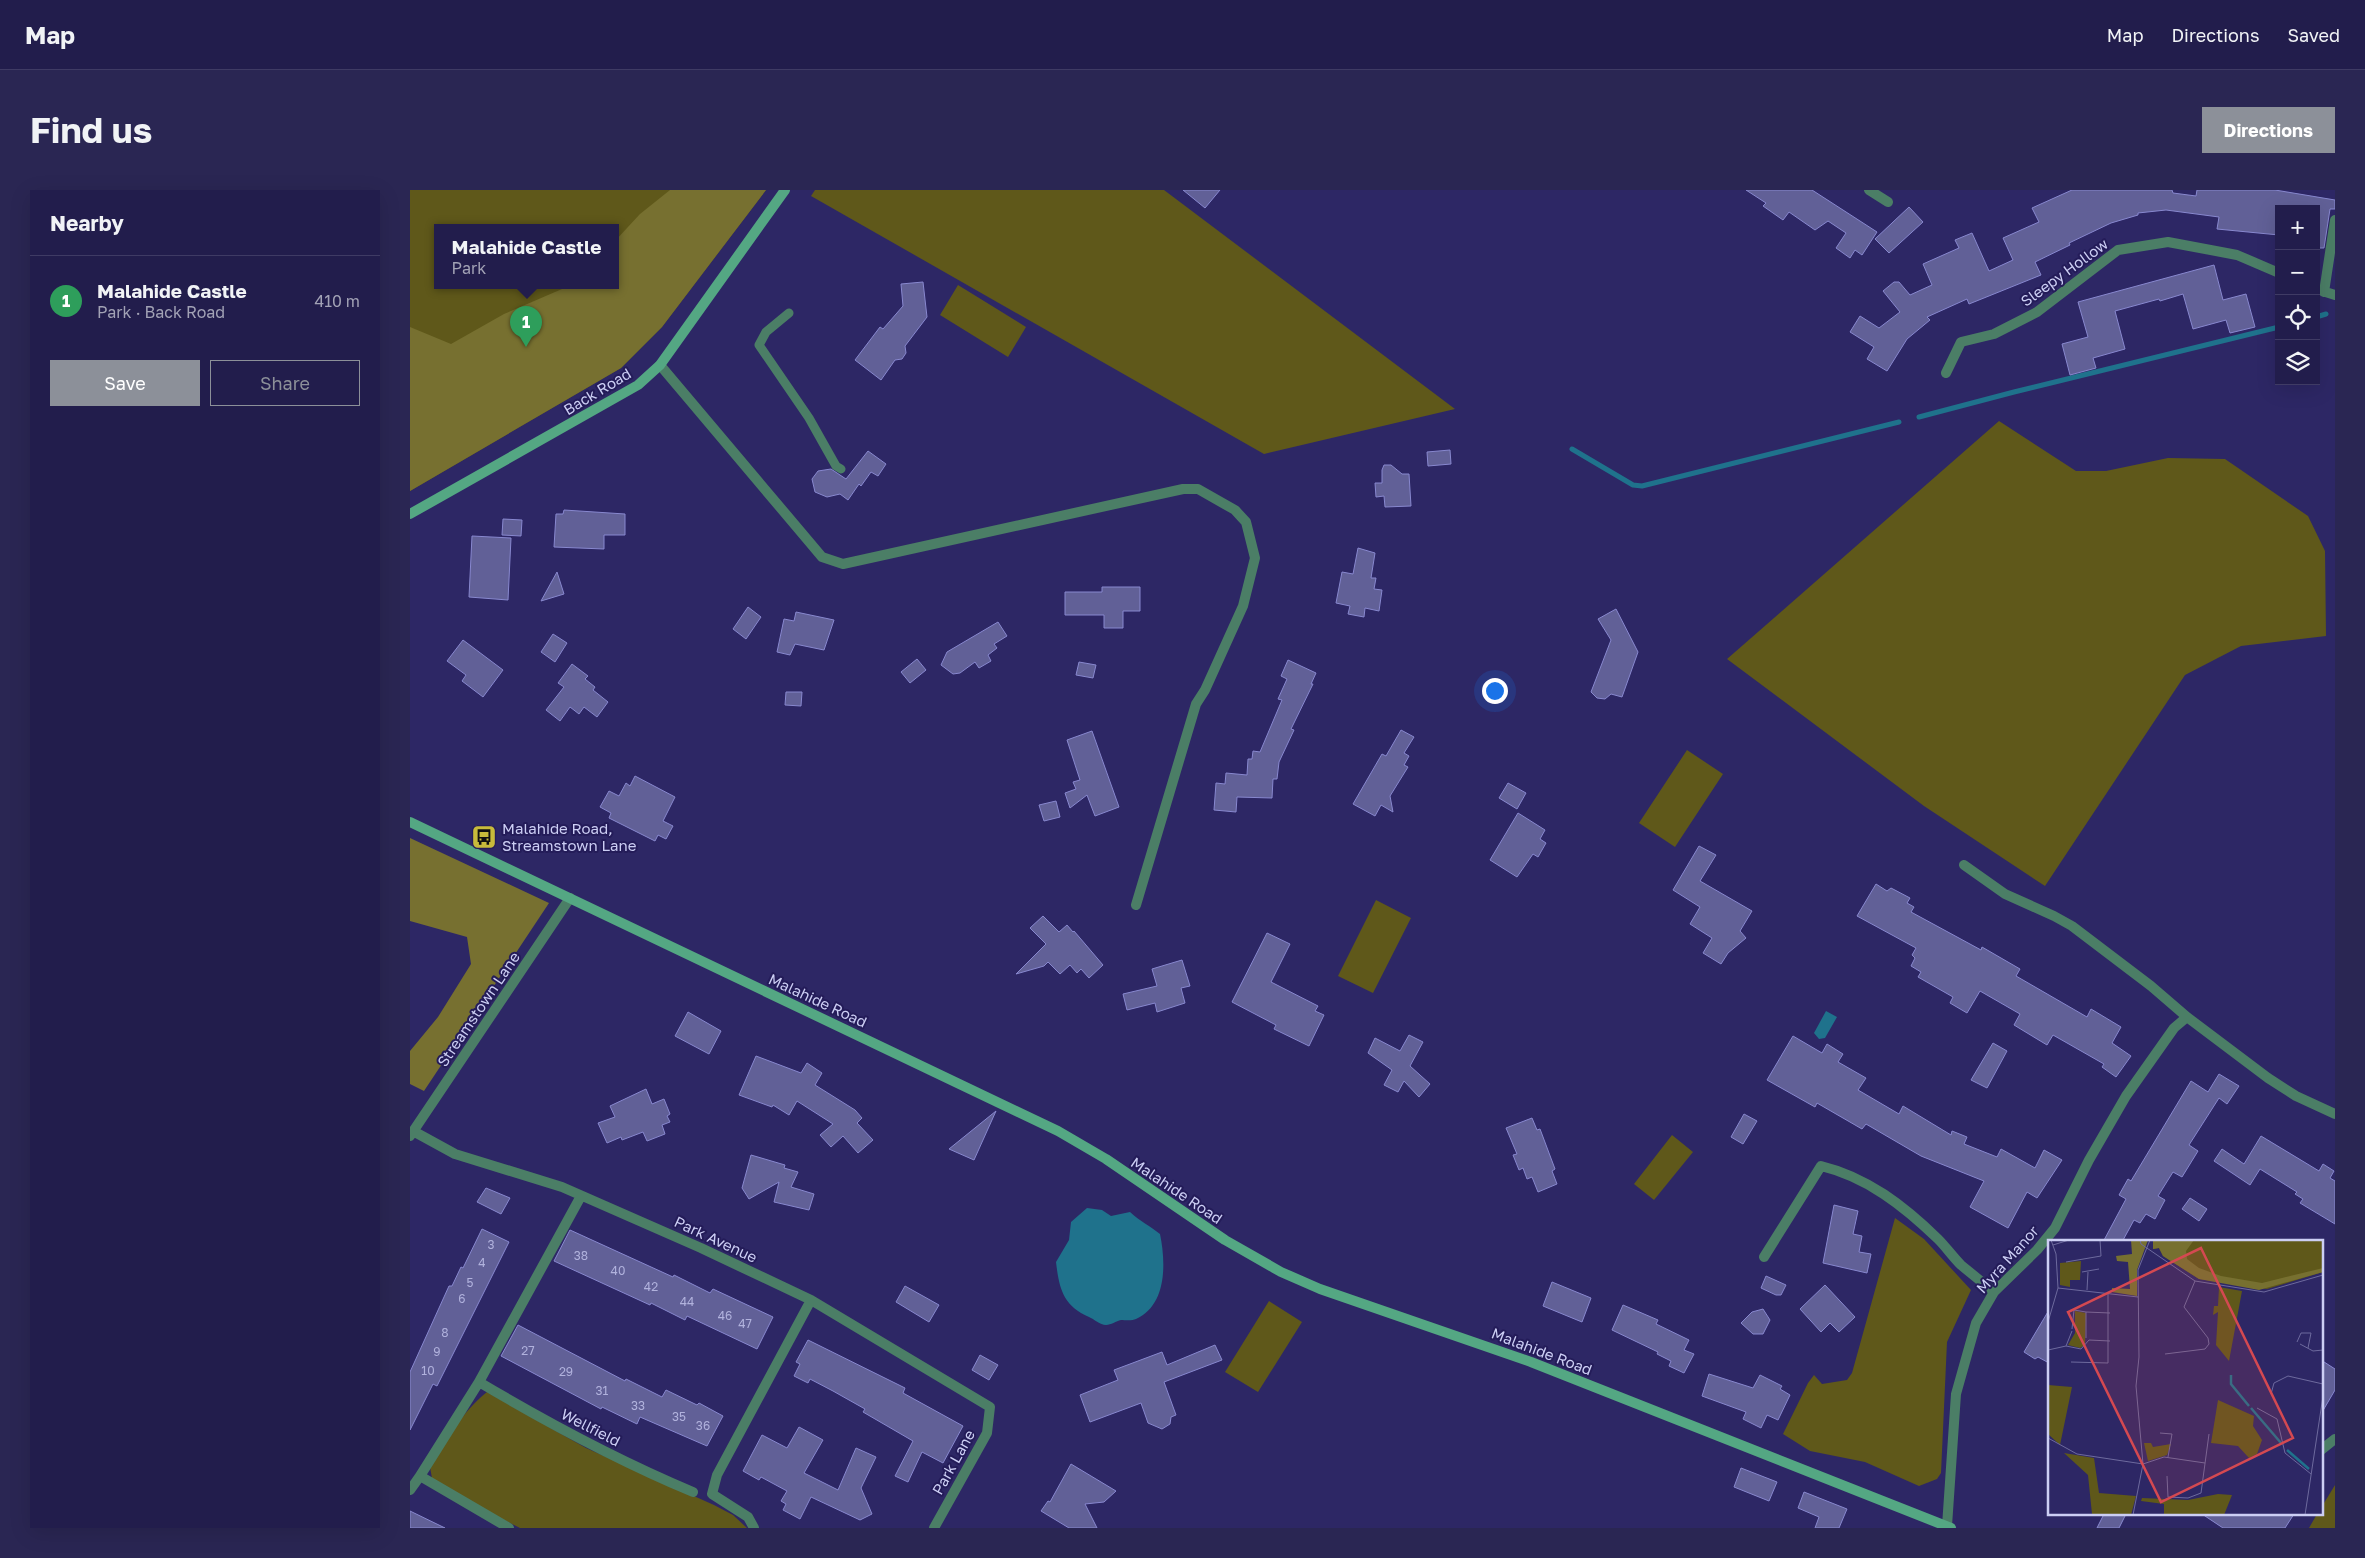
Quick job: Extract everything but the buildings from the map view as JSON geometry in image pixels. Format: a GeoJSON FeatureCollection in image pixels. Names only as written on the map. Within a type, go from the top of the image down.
{"type":"FeatureCollection","features":[{"type":"Feature","properties":{"kind":"main road","name":"Back Road"},"geometry":{"type":"LineString","coordinates":[[410,514],[614,400],[638,385],[660,366],[785,190]]}},
{"type":"Feature","properties":{"kind":"main road","name":"Malahide Road"},"geometry":{"type":"LineString","coordinates":[[410,822],[1058,1131],[1106,1159],[1225,1240],[1281,1272],[1320,1289],[1531,1362],[1948,1527]]}},
{"type":"Feature","properties":{"kind":"street"},"geometry":{"type":"LineString","coordinates":[[1869,190],[1888,202]]}},
{"type":"Feature","properties":{"kind":"street"},"geometry":{"type":"LineString","coordinates":[[2335,220],[2320,290],[2335,295]]}},
{"type":"Feature","properties":{"kind":"street","name":"Sleepy Hollow"},"geometry":{"type":"LineString","coordinates":[[1946,373],[1961,342],[1994,334],[2037,312],[2118,250],[2168,242],[2238,255],[2275,271]]}},
{"type":"Feature","properties":{"kind":"street"},"geometry":{"type":"LineString","coordinates":[[660,366],[822,557],[843,564],[1183,489],[1198,489],[1235,510],[1246,522],[1255,558],[1246,596],[1196,704],[1136,905]]}},
{"type":"Feature","properties":{"kind":"street"},"geometry":{"type":"LineString","coordinates":[[1964,865],[2005,894],[2072,926],[2268,1078],[2296,1096],[2335,1114]]}},
{"type":"Feature","properties":{"kind":"street","name":"Streamstown Lane"},"geometry":{"type":"LineString","coordinates":[[411,1134],[570,898]]}},
{"type":"Feature","properties":{"kind":"street","name":"Myra Manor"},"geometry":{"type":"LineString","coordinates":[[1948,1527],[1956,1394],[1976,1323],[1994,1292],[2037,1250],[2055,1228],[2088,1160],[2126,1096],[2174,1028],[2187,1017]]}},
{"type":"Feature","properties":{"kind":"street","name":"Park Avenue"},"geometry":{"type":"LineString","coordinates":[[411,1134],[455,1154],[562,1187],[701,1248],[812,1300],[990,1408]]}},
{"type":"Feature","properties":{"kind":"street"},"geometry":{"type":"LineString","coordinates":[[1764,1257],[1821,1166],[1839,1170],[1862,1180],[1888,1197],[1912,1216],[1961,1264],[1994,1292]]}},
{"type":"Feature","properties":{"kind":"street"},"geometry":{"type":"LineString","coordinates":[[410,1490],[478,1382],[581,1196]]}},
{"type":"Feature","properties":{"kind":"street"},"geometry":{"type":"LineString","coordinates":[[754,1528],[748,1517],[712,1494],[717,1474],[812,1300]]}},
{"type":"Feature","properties":{"kind":"street","name":"Wellfield"},"geometry":{"type":"LineString","coordinates":[[478,1382],[592,1445],[647,1473],[693,1492]]}},
{"type":"Feature","properties":{"kind":"street","name":"Park Lane"},"geometry":{"type":"LineString","coordinates":[[934,1528],[987,1433],[990,1408]]}},
{"type":"Feature","properties":{"kind":"street"},"geometry":{"type":"LineString","coordinates":[[2322,1449],[2335,1439]]}},
{"type":"Feature","properties":{"kind":"street"},"geometry":{"type":"LineString","coordinates":[[420,1476],[509,1528]]}},
{"type":"Feature","properties":{"kind":"lane"},"geometry":{"type":"LineString","coordinates":[[789,313],[766,332],[759,345],[809,418],[836,466],[841,469]]}},
{"type":"Feature","properties":{"kind":"shaded area"},"geometry":{"type":"Polygon","coordinates":[[[410,190],[766,190],[662,327],[621,368],[410,491],[410,190]]]}},
{"type":"Feature","properties":{"kind":"shaded area"},"geometry":{"type":"Polygon","coordinates":[[[670,190],[766,190],[662,327],[621,368],[410,491],[410,327],[451,344],[504,314],[562,289],[619,289],[619,237],[640,214],[670,190]]]}},
{"type":"Feature","properties":{"kind":"shaded area"},"geometry":{"type":"Polygon","coordinates":[[[815,190],[1164,190],[1455,409],[1264,454],[811,196],[815,190]]]}},
{"type":"Feature","properties":{"kind":"shaded area"},"geometry":{"type":"Polygon","coordinates":[[[958,285],[1026,327],[1008,357],[940,315],[958,285]]]}},
{"type":"Feature","properties":{"kind":"shaded area"},"geometry":{"type":"Polygon","coordinates":[[[1999,421],[2076,471],[2106,471],[2168,458],[2225,459],[2308,516],[2325,551],[2326,636],[2241,646],[2185,675],[2045,886],[1924,806],[1727,659],[1999,421]]]}},
{"type":"Feature","properties":{"kind":"shaded area"},"geometry":{"type":"Polygon","coordinates":[[[1687,750],[1723,774],[1675,847],[1639,823],[1687,750]]]}},
{"type":"Feature","properties":{"kind":"shaded area"},"geometry":{"type":"Polygon","coordinates":[[[410,838],[549,903],[424,1091],[410,1084],[410,1051],[438,1017],[471,964],[467,937],[410,921],[410,838]]]}},
{"type":"Feature","properties":{"kind":"shaded area"},"geometry":{"type":"Polygon","coordinates":[[[1376,900],[1411,918],[1373,993],[1338,976],[1376,900]]]}},
{"type":"Feature","properties":{"kind":"shaded area"},"geometry":{"type":"Polygon","coordinates":[[[1672,1135],[1693,1152],[1654,1200],[1634,1184],[1672,1135]]]}},
{"type":"Feature","properties":{"kind":"shaded area"},"geometry":{"type":"Polygon","coordinates":[[[1895,1218],[1924,1239],[1971,1290],[1947,1342],[1941,1473],[1937,1479],[1919,1486],[1865,1462],[1810,1451],[1783,1434],[1808,1383],[1814,1375],[1822,1384],[1847,1380],[1852,1373],[1895,1218]]]}},
{"type":"Feature","properties":{"kind":"shaded area"},"geometry":{"type":"Polygon","coordinates":[[[1269,1301],[1302,1322],[1258,1392],[1225,1372],[1269,1301]]]}},
{"type":"Feature","properties":{"kind":"shaded area"},"geometry":{"type":"Polygon","coordinates":[[[487,1392],[586,1448],[714,1505],[733,1515],[747,1528],[520,1528],[433,1484],[430,1467],[462,1417],[487,1392]]]}},
{"type":"Feature","properties":{"kind":"shaded area"},"geometry":{"type":"Polygon","coordinates":[[[2335,1485],[2335,1528],[2309,1528],[2316,1516],[2322,1516],[2322,1506],[2335,1485]]]}},
{"type":"Feature","properties":{"kind":"water"},"geometry":{"type":"Polygon","coordinates":[[[1826,1011],[1837,1017],[1825,1038],[1819,1039],[1814,1033],[1826,1011]]]}},
{"type":"Feature","properties":{"kind":"water"},"geometry":{"type":"Polygon","coordinates":[[[1087,1208],[1102,1210],[1111,1216],[1130,1212],[1160,1234],[1163,1270],[1159,1294],[1154,1304],[1146,1313],[1136,1319],[1121,1320],[1104,1325],[1080,1313],[1068,1302],[1064,1295],[1056,1262],[1069,1240],[1071,1222],[1087,1208]]]}},
{"type":"Feature","properties":{"kind":"waterway"},"geometry":{"type":"LineString","coordinates":[[2320,316],[2326,314]]}},
{"type":"Feature","properties":{"kind":"waterway"},"geometry":{"type":"LineString","coordinates":[[1919,417],[2275,328]]}},
{"type":"Feature","properties":{"kind":"waterway"},"geometry":{"type":"LineString","coordinates":[[1572,449],[1633,485],[1642,486],[1899,422]]}},
{"type":"Feature","properties":{"kind":"place","name":"Malahide Castle"},"geometry":{"type":"Point","coordinates":[526,347]}},
{"type":"Feature","properties":{"kind":"place","name":"Malahide Road, Streamstown Lane"},"geometry":{"type":"Point","coordinates":[484,837]}}]}
